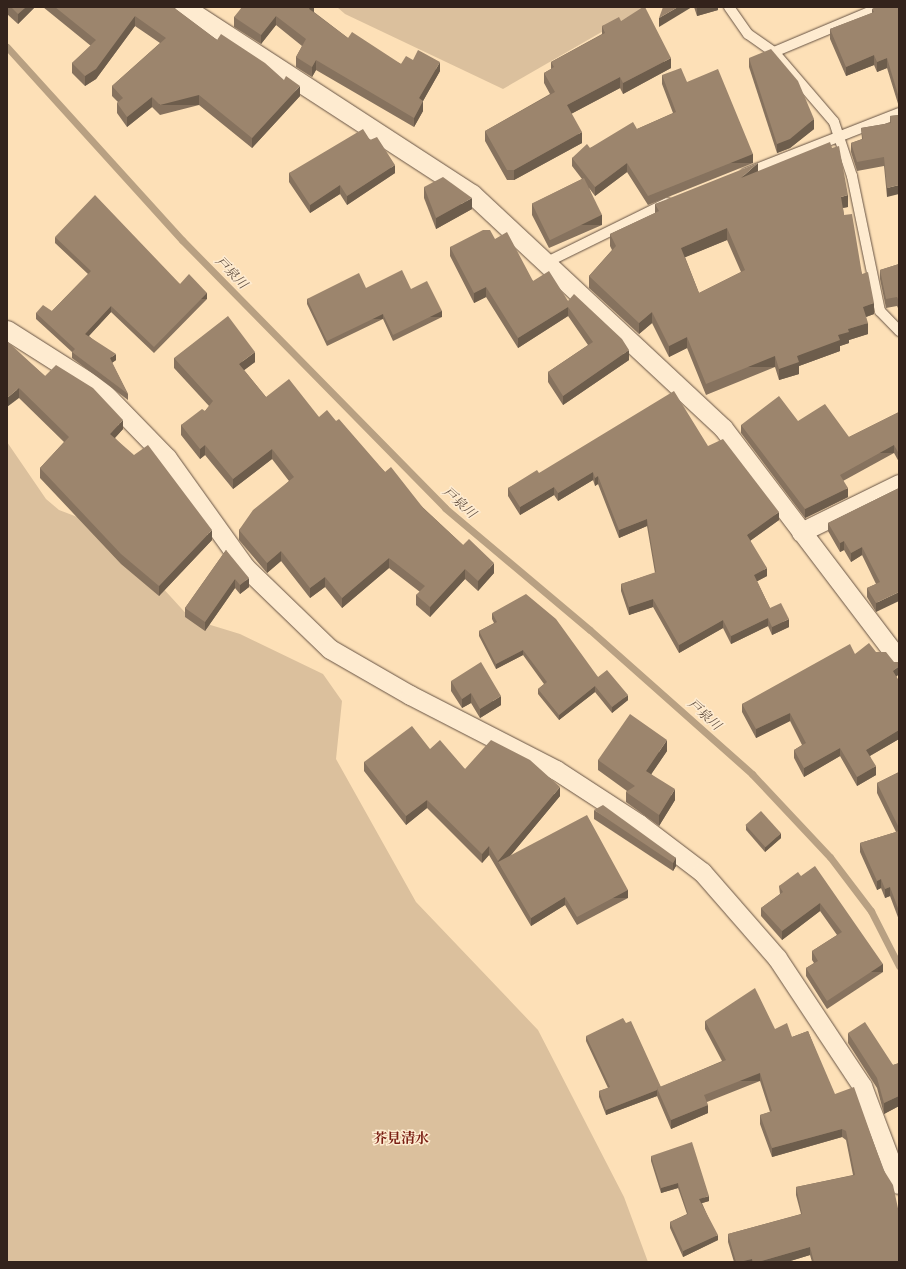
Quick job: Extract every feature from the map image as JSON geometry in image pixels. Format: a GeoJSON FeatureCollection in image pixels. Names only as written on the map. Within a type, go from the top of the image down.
{"type":"FeatureCollection","features":[{"type":"Feature","properties":{"kind":"street"},"geometry":{"type":"LineString","coordinates":[[184,7],[472,194],[723,428],[899,660]]}},
{"type":"Feature","properties":{"kind":"street"},"geometry":{"type":"LineString","coordinates":[[7,330],[100,389],[167,458],[246,567],[330,649],[410,695],[556,770],[639,824],[702,872],[777,958],[862,1086],[899,1184]]}},
{"type":"Feature","properties":{"kind":"street"},"geometry":{"type":"LineString","coordinates":[[801,532],[899,484]]}},
{"type":"Feature","properties":{"kind":"lane"},"geometry":{"type":"LineString","coordinates":[[729,7],[748,34],[774,52],[834,122],[852,176],[880,311],[899,331]]}},
{"type":"Feature","properties":{"kind":"lane"},"geometry":{"type":"LineString","coordinates":[[774,52],[881,7]]}},
{"type":"Feature","properties":{"kind":"lane"},"geometry":{"type":"LineString","coordinates":[[736,177],[899,114]]}},
{"type":"Feature","properties":{"kind":"lane"},"geometry":{"type":"LineString","coordinates":[[545,263],[677,200]]}},
{"type":"Feature","properties":{"kind":"shaded area"},"geometry":{"type":"Polygon","coordinates":[[[337,7],[645,7],[503,89],[345,14],[337,7]]]}},
{"type":"Feature","properties":{"kind":"shaded area"},"geometry":{"type":"Polygon","coordinates":[[[7,442],[46,499],[59,510],[109,529],[191,619],[240,634],[323,674],[342,701],[336,759],[416,902],[538,1030],[624,1197],[648,1262],[7,1262],[7,442]]]}},
{"type":"Feature","properties":{"kind":"building"},"geometry":{"type":"Polygon","coordinates":[[[11,7],[26,7],[18,14],[11,7]]]}},
{"type":"Feature","properties":{"kind":"building"},"geometry":{"type":"Polygon","coordinates":[[[55,7],[173,7],[217,40],[221,34],[265,63],[284,80],[286,76],[300,86],[252,138],[199,95],[160,105],[152,97],[127,117],[117,103],[123,98],[112,86],[166,38],[135,16],[96,69],[85,76],[72,63],[96,40],[55,7]]]}},
{"type":"Feature","properties":{"kind":"building"},"geometry":{"type":"Polygon","coordinates":[[[242,7],[310,7],[309,9],[348,38],[352,32],[401,64],[406,56],[413,60],[418,50],[440,62],[419,98],[423,101],[414,118],[316,60],[312,67],[296,57],[306,39],[276,16],[261,35],[234,17],[242,7]]]}},
{"type":"Feature","properties":{"kind":"building"},"geometry":{"type":"Polygon","coordinates":[[[645,7],[671,58],[623,83],[620,77],[567,105],[582,132],[514,170],[507,170],[485,131],[555,92],[544,73],[554,67],[551,62],[605,33],[602,26],[619,17],[621,21],[645,7]]]}},
{"type":"Feature","properties":{"kind":"building"},"geometry":{"type":"Polygon","coordinates":[[[663,7],[678,7],[659,18],[663,7]]]}},
{"type":"Feature","properties":{"kind":"building"},"geometry":{"type":"Polygon","coordinates":[[[875,7],[899,7],[899,98],[887,58],[877,62],[874,55],[846,67],[830,29],[874,12],[872,9],[875,7]]]}},
{"type":"Feature","properties":{"kind":"building"},"geometry":{"type":"Polygon","coordinates":[[[771,49],[798,81],[814,119],[790,139],[777,144],[749,58],[771,49]]]}},
{"type":"Feature","properties":{"kind":"building"},"geometry":{"type":"Polygon","coordinates":[[[681,68],[687,82],[718,69],[753,154],[648,196],[627,163],[595,187],[572,158],[587,144],[590,148],[633,122],[637,129],[676,112],[662,75],[681,68]]]}},
{"type":"Feature","properties":{"kind":"building"},"geometry":{"type":"Polygon","coordinates":[[[899,115],[899,185],[887,188],[884,157],[857,162],[851,143],[863,139],[861,128],[891,123],[890,116],[899,115]]]}},
{"type":"Feature","properties":{"kind":"building"},"geometry":{"type":"Polygon","coordinates":[[[363,129],[370,140],[377,137],[395,165],[347,196],[340,185],[310,205],[289,173],[363,129]]]}},
{"type":"Feature","properties":{"kind":"building"},"geometry":{"type":"Polygon","coordinates":[[[830,142],[832,148],[839,146],[848,195],[841,197],[844,215],[852,214],[862,274],[868,272],[874,303],[863,307],[868,323],[848,329],[849,332],[838,335],[840,340],[797,356],[799,362],[779,369],[775,356],[706,384],[687,337],[669,346],[652,312],[639,323],[589,276],[616,246],[610,234],[659,211],[655,204],[758,163],[741,178],[830,142]],[[727,228],[681,248],[699,293],[745,270],[727,228]]]}},
{"type":"Feature","properties":{"kind":"building"},"geometry":{"type":"Polygon","coordinates":[[[443,177],[472,198],[436,218],[424,187],[443,177]]]}},
{"type":"Feature","properties":{"kind":"building"},"geometry":{"type":"Polygon","coordinates":[[[584,178],[602,215],[550,240],[532,203],[584,178]]]}},
{"type":"Feature","properties":{"kind":"building"},"geometry":{"type":"Polygon","coordinates":[[[95,195],[180,284],[189,274],[207,293],[154,347],[111,306],[85,334],[116,354],[110,358],[128,394],[72,352],[75,349],[36,313],[43,305],[52,311],[91,271],[55,237],[95,195]]]}},
{"type":"Feature","properties":{"kind":"building"},"geometry":{"type":"Polygon","coordinates":[[[483,230],[490,230],[495,239],[507,232],[533,281],[549,271],[568,301],[574,294],[622,339],[629,350],[563,396],[548,372],[593,342],[568,307],[518,338],[486,287],[474,293],[450,247],[483,230]]]}},
{"type":"Feature","properties":{"kind":"building"},"geometry":{"type":"Polygon","coordinates":[[[899,264],[899,301],[897,297],[886,299],[880,270],[899,264]]]}},
{"type":"Feature","properties":{"kind":"building"},"geometry":{"type":"Polygon","coordinates":[[[402,270],[411,289],[427,281],[442,311],[393,335],[383,314],[327,341],[307,299],[359,273],[366,288],[402,270]]]}},
{"type":"Feature","properties":{"kind":"building"},"geometry":{"type":"Polygon","coordinates":[[[228,316],[255,352],[239,364],[266,397],[289,379],[319,417],[327,410],[336,421],[339,419],[385,472],[391,467],[424,509],[463,545],[469,539],[494,563],[478,581],[465,569],[430,607],[416,595],[425,586],[389,558],[342,598],[325,577],[310,588],[281,551],[267,563],[239,530],[253,510],[294,477],[272,449],[233,479],[205,445],[200,449],[181,425],[202,409],[205,411],[213,401],[174,358],[228,316]]]}},
{"type":"Feature","properties":{"kind":"building"},"geometry":{"type":"Polygon","coordinates":[[[8,342],[45,376],[56,365],[93,388],[123,420],[110,434],[134,455],[148,445],[212,530],[159,586],[121,554],[40,468],[69,437],[19,388],[7,398],[8,342]]]}},
{"type":"Feature","properties":{"kind":"building"},"geometry":{"type":"Polygon","coordinates":[[[674,391],[708,446],[723,439],[779,512],[747,535],[767,568],[754,575],[770,608],[781,603],[789,619],[772,627],[768,618],[731,636],[723,620],[679,645],[653,599],[629,607],[621,584],[656,572],[647,519],[619,530],[598,476],[595,478],[593,472],[558,493],[554,487],[520,507],[508,488],[537,470],[539,473],[674,391]]]}},
{"type":"Feature","properties":{"kind":"building"},"geometry":{"type":"Polygon","coordinates":[[[779,396],[798,421],[825,404],[849,437],[899,412],[899,454],[894,445],[840,475],[848,488],[805,509],[741,425],[779,396]]]}},
{"type":"Feature","properties":{"kind":"building"},"geometry":{"type":"Polygon","coordinates":[[[899,488],[899,592],[876,603],[867,588],[880,582],[862,547],[851,553],[844,541],[840,543],[828,523],[899,488]]]}},
{"type":"Feature","properties":{"kind":"building"},"geometry":{"type":"Polygon","coordinates":[[[226,550],[249,578],[240,585],[235,579],[205,622],[185,608],[226,550]]]}},
{"type":"Feature","properties":{"kind":"building"},"geometry":{"type":"Polygon","coordinates":[[[526,594],[556,619],[598,677],[607,670],[628,695],[612,707],[595,686],[559,715],[538,689],[547,682],[523,650],[496,664],[479,631],[497,622],[492,613],[526,594]]]}},
{"type":"Feature","properties":{"kind":"building"},"geometry":{"type":"Polygon","coordinates":[[[869,643],[876,652],[886,652],[894,662],[899,662],[899,666],[893,671],[899,681],[899,730],[866,750],[876,766],[857,777],[840,748],[804,768],[794,750],[806,743],[790,713],[756,729],[742,704],[850,644],[855,654],[869,643]]]}},
{"type":"Feature","properties":{"kind":"building"},"geometry":{"type":"Polygon","coordinates":[[[481,662],[501,696],[480,709],[471,693],[462,699],[451,681],[481,662]]]}},
{"type":"Feature","properties":{"kind":"building"},"geometry":{"type":"Polygon","coordinates":[[[630,714],[667,740],[646,771],[675,789],[659,815],[626,792],[635,786],[598,760],[630,714]]]}},
{"type":"Feature","properties":{"kind":"building"},"geometry":{"type":"Polygon","coordinates":[[[412,726],[430,749],[440,740],[465,769],[491,740],[530,760],[560,787],[498,861],[489,846],[482,854],[427,800],[406,816],[364,762],[412,726]]]}},
{"type":"Feature","properties":{"kind":"building"},"geometry":{"type":"Polygon","coordinates":[[[899,772],[899,828],[877,783],[899,772]]]}},
{"type":"Feature","properties":{"kind":"building"},"geometry":{"type":"Polygon","coordinates":[[[603,805],[676,858],[673,863],[594,810],[603,805]]]}},
{"type":"Feature","properties":{"kind":"building"},"geometry":{"type":"Polygon","coordinates":[[[761,811],[781,833],[765,847],[745,825],[761,811]]]}},
{"type":"Feature","properties":{"kind":"building"},"geometry":{"type":"Polygon","coordinates":[[[587,815],[628,890],[577,917],[565,897],[531,918],[498,862],[587,815]]]}},
{"type":"Feature","properties":{"kind":"building"},"geometry":{"type":"Polygon","coordinates":[[[899,831],[899,911],[890,887],[885,889],[881,879],[877,881],[860,843],[899,831]]]}},
{"type":"Feature","properties":{"kind":"building"},"geometry":{"type":"Polygon","coordinates":[[[815,866],[883,964],[827,1001],[806,968],[818,961],[812,951],[842,932],[820,903],[782,931],[761,908],[783,892],[779,886],[798,872],[801,876],[815,866]]]}},
{"type":"Feature","properties":{"kind":"building"},"geometry":{"type":"Polygon","coordinates":[[[755,988],[775,1029],[787,1023],[792,1037],[808,1031],[835,1094],[854,1087],[883,1169],[893,1185],[899,1213],[899,1262],[814,1262],[810,1247],[758,1262],[753,1262],[752,1259],[736,1262],[728,1234],[802,1214],[796,1187],[855,1175],[846,1131],[842,1129],[772,1148],[760,1115],[772,1111],[760,1073],[704,1095],[708,1105],[671,1120],[657,1088],[726,1060],[705,1021],[755,988]]]}},
{"type":"Feature","properties":{"kind":"building"},"geometry":{"type":"Polygon","coordinates":[[[623,1018],[626,1023],[631,1021],[661,1087],[657,1088],[657,1090],[606,1110],[599,1091],[610,1087],[586,1036],[623,1018]]]}},
{"type":"Feature","properties":{"kind":"building"},"geometry":{"type":"Polygon","coordinates":[[[865,1022],[893,1065],[899,1063],[899,1096],[884,1103],[877,1078],[848,1033],[865,1022]]]}},
{"type":"Feature","properties":{"kind":"building"},"geometry":{"type":"Polygon","coordinates":[[[692,1142],[709,1196],[699,1199],[718,1235],[683,1251],[670,1222],[688,1214],[678,1183],[661,1188],[651,1156],[692,1142]]]}},
{"type":"Feature","properties":{"kind":"waterway","name":"戸泉川"},"geometry":{"type":"LineString","coordinates":[[7,47],[182,240],[445,508],[590,630],[752,774],[830,857],[871,911],[899,966]]}},
{"type":"Feature","properties":{"kind":"district","name":"芥見清水"},"geometry":{"type":"Point","coordinates":[401,1139]}}]}
